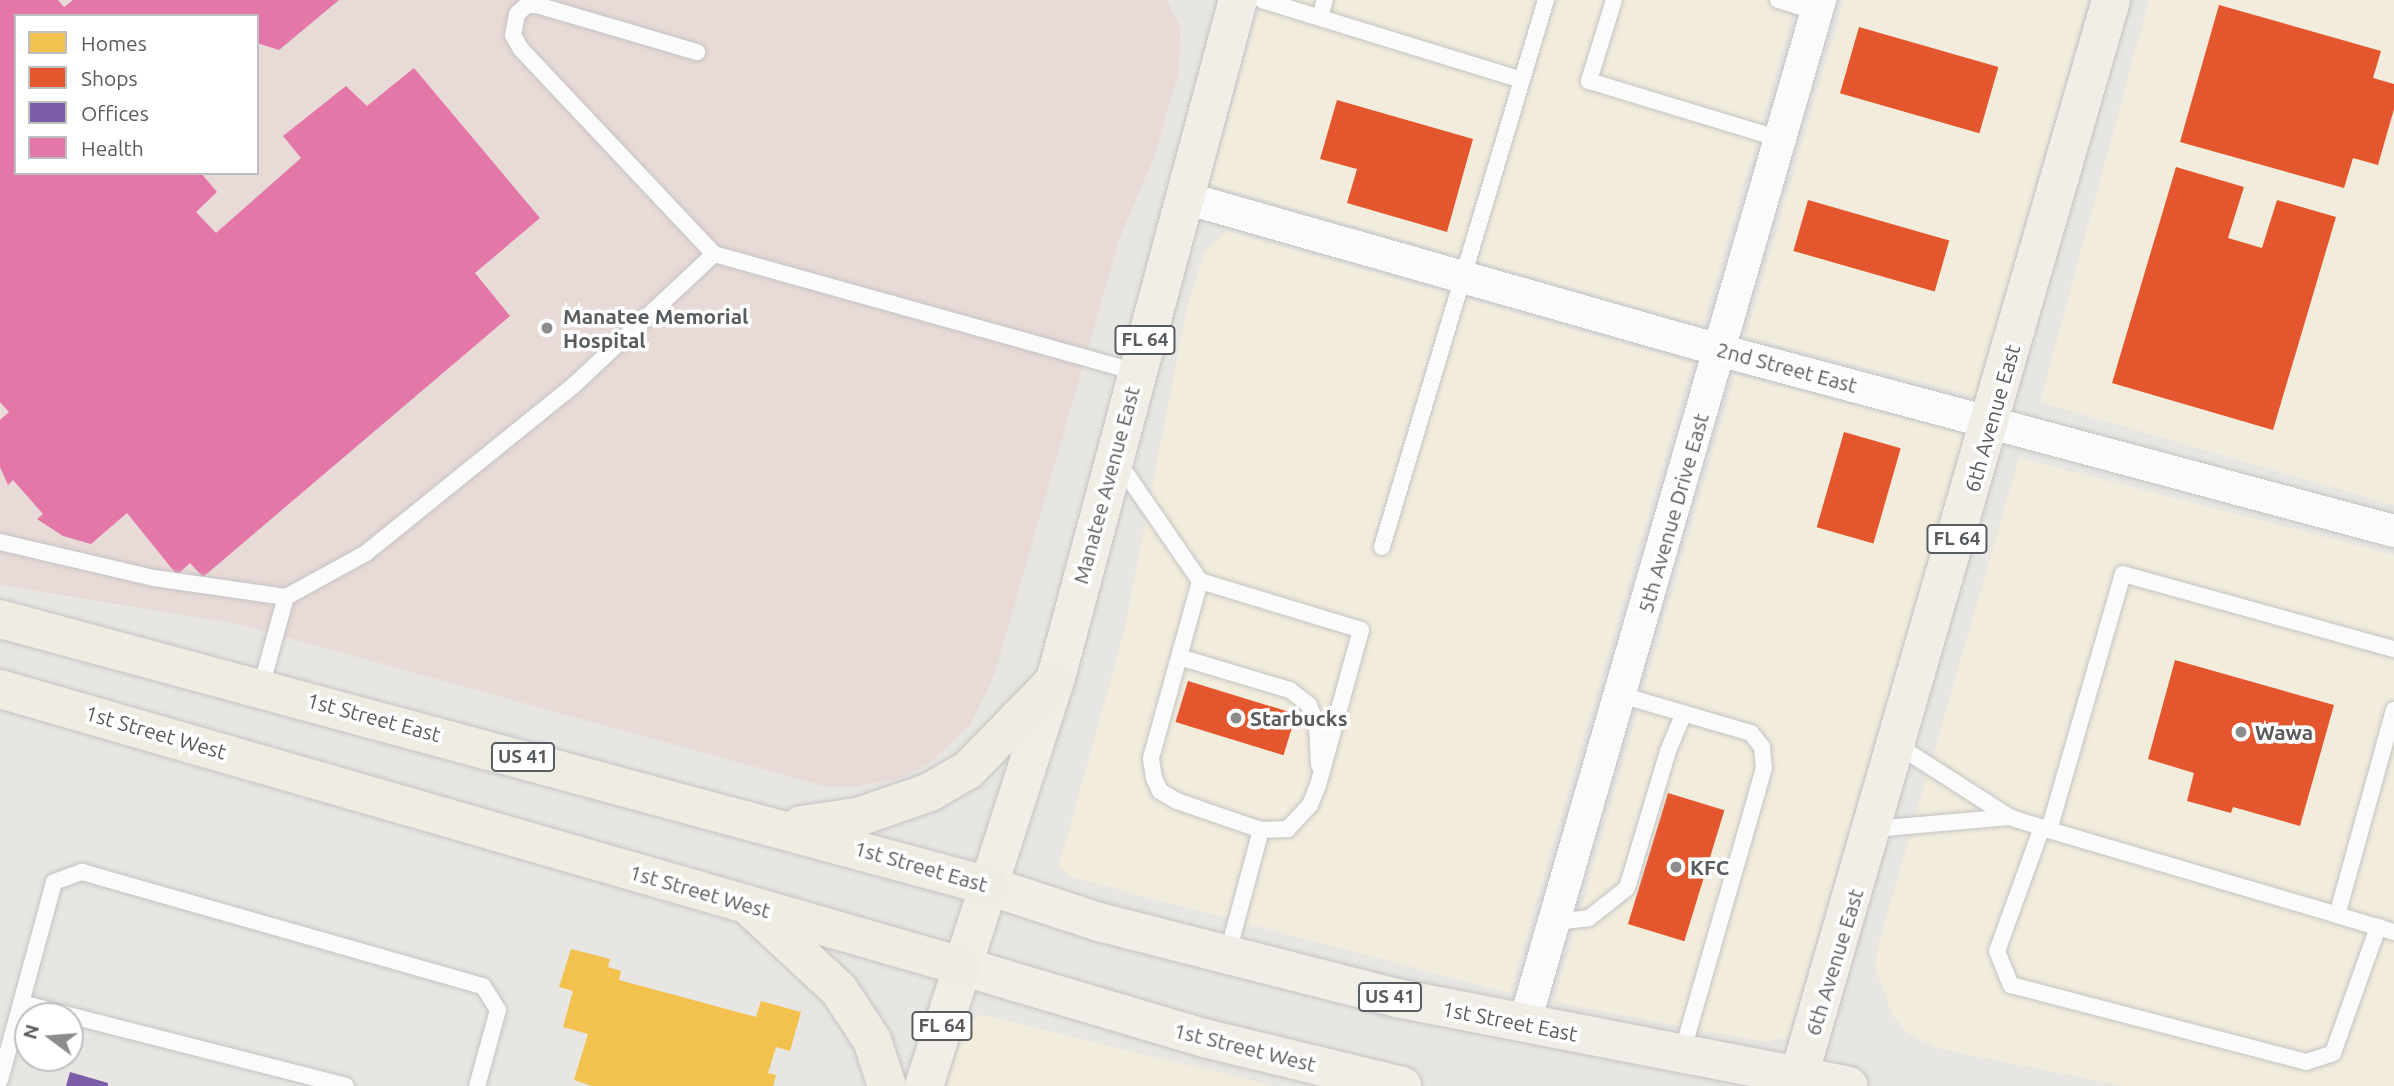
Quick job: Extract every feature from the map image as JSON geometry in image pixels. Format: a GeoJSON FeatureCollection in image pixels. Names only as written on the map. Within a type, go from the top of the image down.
{"type":"FeatureCollection","features":[{"type":"Feature","properties":{"kind":"highway","name":"1st Street East"},"geometry":{"type":"LineString","coordinates":[[0,619],[785,828],[989,886]]}},
{"type":"Feature","properties":{"kind":"highway"},"geometry":{"type":"LineString","coordinates":[[785,828],[858,817],[919,798],[968,770],[1055,681]]}},
{"type":"Feature","properties":{"kind":"highway","name":"1st Street West"},"geometry":{"type":"LineString","coordinates":[[0,689],[961,966]]}},
{"type":"Feature","properties":{"kind":"highway"},"geometry":{"type":"LineString","coordinates":[[749,906],[839,990],[872,1040],[887,1086]]}},
{"type":"Feature","properties":{"kind":"main road","name":"Manatee Avenue East"},"geometry":{"type":"LineString","coordinates":[[961,966],[1055,681],[1182,197],[1238,0]]}},
{"type":"Feature","properties":{"kind":"main road","name":"6th Avenue East"},"geometry":{"type":"LineString","coordinates":[[1798,1081],[1992,420],[2111,0]]}},
{"type":"Feature","properties":{"kind":"main road","name":"1st Street East"},"geometry":{"type":"LineString","coordinates":[[989,886],[1099,922],[1227,956],[1524,1025],[1682,1053],[1798,1081],[1849,1086]]}},
{"type":"Feature","properties":{"kind":"main road","name":"FL 64"},"geometry":{"type":"LineString","coordinates":[[924,1086],[961,966]]}},
{"type":"Feature","properties":{"kind":"main road","name":"1st Street West"},"geometry":{"type":"LineString","coordinates":[[961,966],[1203,1038],[1402,1086]]}},
{"type":"Feature","properties":{"kind":"street","name":"5th Avenue Drive East"},"geometry":{"type":"LineString","coordinates":[[1524,1025],[1819,6]]}},
{"type":"Feature","properties":{"kind":"street","name":"2nd Street East"},"geometry":{"type":"LineString","coordinates":[[1182,197],[1719,350],[1992,420],[2394,531]]}},
{"type":"Feature","properties":{"kind":"lane"},"geometry":{"type":"LineString","coordinates":[[1262,0],[1522,80]]}},
{"type":"Feature","properties":{"kind":"lane"},"geometry":{"type":"LineString","coordinates":[[1320,17],[1325,0]]}},
{"type":"Feature","properties":{"kind":"lane"},"geometry":{"type":"LineString","coordinates":[[1382,547],[1546,0]]}},
{"type":"Feature","properties":{"kind":"lane"},"geometry":{"type":"LineString","coordinates":[[1614,0],[1589,81],[1780,139]]}},
{"type":"Feature","properties":{"kind":"lane"},"geometry":{"type":"LineString","coordinates":[[1778,0],[1819,6]]}},
{"type":"Feature","properties":{"kind":"lane"},"geometry":{"type":"LineString","coordinates":[[697,52],[537,5],[522,8],[514,25],[521,49],[714,254],[1136,372]]}},
{"type":"Feature","properties":{"kind":"lane"},"geometry":{"type":"LineString","coordinates":[[0,542],[155,579],[286,597],[366,553],[486,458],[574,385],[714,254]]}},
{"type":"Feature","properties":{"kind":"lane"},"geometry":{"type":"LineString","coordinates":[[1114,456],[1200,581],[1361,631],[1311,805],[1287,829],[1261,830],[1177,801],[1160,791],[1154,778],[1151,758],[1200,581]]}},
{"type":"Feature","properties":{"kind":"lane"},"geometry":{"type":"LineString","coordinates":[[1896,745],[2009,817],[2045,829],[2386,930],[2333,1053],[2306,1062],[2011,985],[1997,951],[2045,829],[2123,574],[2394,649]]}},
{"type":"Feature","properties":{"kind":"lane"},"geometry":{"type":"LineString","coordinates":[[261,687],[286,597]]}},
{"type":"Feature","properties":{"kind":"lane"},"geometry":{"type":"LineString","coordinates":[[1178,657],[1290,690],[1309,705],[1317,726],[1318,785]]}},
{"type":"Feature","properties":{"kind":"lane"},"geometry":{"type":"LineString","coordinates":[[1621,695],[1751,733],[1762,747],[1764,768],[1682,1053]]}},
{"type":"Feature","properties":{"kind":"lane"},"geometry":{"type":"LineString","coordinates":[[2337,915],[2394,710]]}},
{"type":"Feature","properties":{"kind":"lane"},"geometry":{"type":"LineString","coordinates":[[1553,922],[1589,918],[1627,888],[1668,751],[1685,713]]}},
{"type":"Feature","properties":{"kind":"lane"},"geometry":{"type":"LineString","coordinates":[[1873,829],[2009,817]]}},
{"type":"Feature","properties":{"kind":"lane"},"geometry":{"type":"LineString","coordinates":[[1227,956],[1261,830]]}},
{"type":"Feature","properties":{"kind":"lane"},"geometry":{"type":"LineString","coordinates":[[21,1002],[54,882],[82,872],[482,986],[498,1010],[477,1086]]}},
{"type":"Feature","properties":{"kind":"lane"},"geometry":{"type":"LineString","coordinates":[[84,1019],[346,1086]]}},
{"type":"Feature","properties":{"kind":"lane"},"geometry":{"type":"LineString","coordinates":[[0,1080],[14,1029]]}},
{"type":"Feature","properties":{"kind":"shaded area","name":"Manatee Memorial Hospital"},"geometry":{"type":"Polygon","coordinates":[[[0,0],[1167,0],[1180,28],[1179,72],[1154,157],[1119,240],[994,676],[970,725],[929,764],[898,779],[852,787],[824,786],[234,623],[0,585],[0,0]]]}},
{"type":"Feature","properties":{"kind":"shaded area"},"geometry":{"type":"Polygon","coordinates":[[[1262,0],[1797,0],[1703,325],[1210,184],[1262,0]]]}},
{"type":"Feature","properties":{"kind":"shaded area"},"geometry":{"type":"Polygon","coordinates":[[[1844,0],[2088,0],[1975,396],[1746,336],[1844,0]]]}},
{"type":"Feature","properties":{"kind":"shaded area"},"geometry":{"type":"Polygon","coordinates":[[[2149,0],[2394,0],[2394,505],[2040,402],[2149,0]]]}},
{"type":"Feature","properties":{"kind":"shaded area"},"geometry":{"type":"Polygon","coordinates":[[[1228,231],[1692,363],[1510,993],[1071,877],[1059,866],[1124,632],[1187,307],[1205,251],[1228,231]]]}},
{"type":"Feature","properties":{"kind":"shaded area"},"geometry":{"type":"Polygon","coordinates":[[[1735,375],[1964,434],[1788,1037],[1765,1042],[1554,1002],[1735,375]]]}},
{"type":"Feature","properties":{"kind":"shaded area"},"geometry":{"type":"Polygon","coordinates":[[[2019,458],[2394,555],[2394,1086],[2124,1086],[1940,1049],[1908,1033],[1893,1016],[1875,967],[1879,942],[2019,458]]]}},
{"type":"Feature","properties":{"kind":"shaded area"},"geometry":{"type":"Polygon","coordinates":[[[981,1014],[1274,1086],[947,1086],[964,1026],[981,1014]]]}},
{"type":"Feature","properties":{"kind":"building: Homes"},"geometry":{"type":"Polygon","coordinates":[[[571,949],[610,959],[608,967],[621,971],[619,980],[756,1017],[761,1001],[801,1012],[790,1051],[776,1047],[768,1073],[776,1075],[773,1086],[592,1086],[574,1080],[588,1034],[563,1027],[573,991],[559,987],[571,949]]]}},
{"type":"Feature","properties":{"kind":"building: Shops"},"geometry":{"type":"Polygon","coordinates":[[[2219,5],[2381,51],[2373,78],[2394,84],[2394,109],[2378,165],[2353,158],[2344,188],[2180,142],[2219,5]]]}},
{"type":"Feature","properties":{"kind":"building: Shops"},"geometry":{"type":"Polygon","coordinates":[[[1859,27],[1998,67],[1979,133],[1840,93],[1859,27]]]}},
{"type":"Feature","properties":{"kind":"building: Shops"},"geometry":{"type":"Polygon","coordinates":[[[1337,100],[1473,139],[1447,232],[1347,203],[1357,169],[1320,159],[1337,100]]]}},
{"type":"Feature","properties":{"kind":"building: Shops"},"geometry":{"type":"Polygon","coordinates":[[[2176,167],[2244,187],[2228,238],[2262,248],[2277,200],[2336,217],[2273,430],[2112,383],[2176,167]]]}},
{"type":"Feature","properties":{"kind":"building: Shops"},"geometry":{"type":"Polygon","coordinates":[[[1808,200],[1949,241],[1935,291],[1793,251],[1808,200]]]}},
{"type":"Feature","properties":{"kind":"building: Shops"},"geometry":{"type":"Polygon","coordinates":[[[1844,432],[1901,448],[1873,543],[1817,527],[1844,432]]]}},
{"type":"Feature","properties":{"kind":"building: Shops","name":"Wawa"},"geometry":{"type":"Polygon","coordinates":[[[2175,660],[2334,705],[2300,826],[2233,807],[2231,813],[2187,801],[2194,773],[2148,759],[2175,660]]]}},
{"type":"Feature","properties":{"kind":"building: Shops","name":"Starbucks"},"geometry":{"type":"Polygon","coordinates":[[[1188,681],[1296,714],[1283,755],[1175,722],[1188,681]]]}},
{"type":"Feature","properties":{"kind":"building: Shops","name":"KFC"},"geometry":{"type":"Polygon","coordinates":[[[1668,793],[1724,810],[1684,941],[1628,924],[1668,793]]]}},
{"type":"Feature","properties":{"kind":"building: Offices"},"geometry":{"type":"Polygon","coordinates":[[[70,1072],[108,1083],[108,1086],[66,1086],[70,1072]]]}},
{"type":"Feature","properties":{"kind":"building: Health"},"geometry":{"type":"Polygon","coordinates":[[[0,0],[58,0],[64,7],[73,0],[339,0],[279,50],[259,44],[259,14],[14,14],[14,175],[203,175],[217,192],[196,212],[216,233],[301,158],[283,136],[346,86],[367,106],[414,68],[540,218],[475,273],[510,316],[203,577],[190,563],[177,575],[127,513],[91,544],[63,536],[37,519],[43,514],[13,480],[8,485],[0,467],[0,420],[9,412],[0,402],[0,0]]]}},
{"type":"Feature","properties":{"kind":"place","name":"Manatee Memorial Hospital"},"geometry":{"type":"Point","coordinates":[547,328]}},
{"type":"Feature","properties":{"kind":"place","name":"Starbucks"},"geometry":{"type":"Point","coordinates":[1236,718]}},
{"type":"Feature","properties":{"kind":"place","name":"Wawa"},"geometry":{"type":"Point","coordinates":[2241,732]}},
{"type":"Feature","properties":{"kind":"place","name":"KFC"},"geometry":{"type":"Point","coordinates":[1676,867]}}]}
